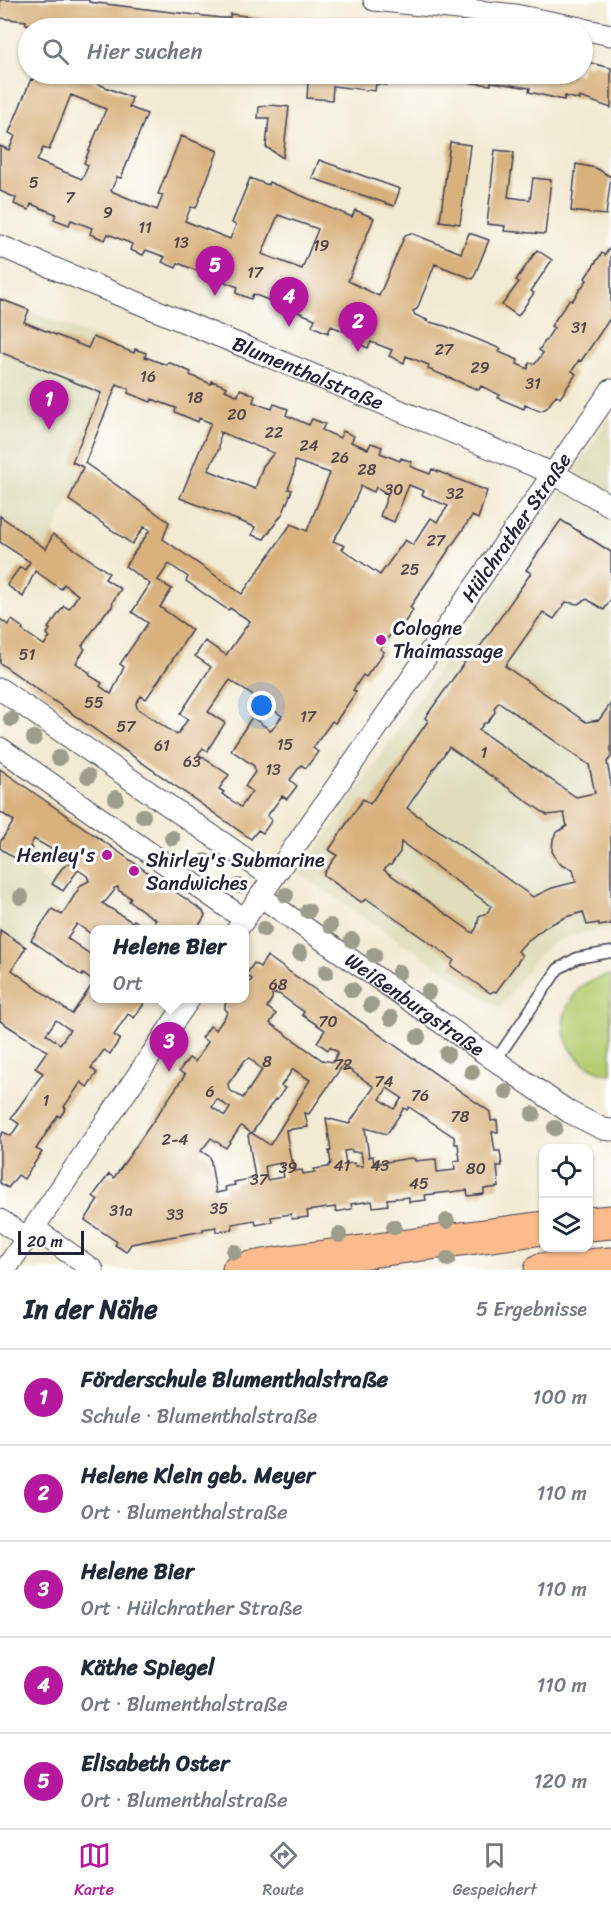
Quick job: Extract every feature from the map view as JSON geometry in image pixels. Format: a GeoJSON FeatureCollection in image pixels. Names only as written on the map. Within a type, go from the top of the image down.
{"type":"FeatureCollection","features":[{"type":"Feature","properties":{"kind":"main road"},"geometry":{"type":"LineString","coordinates":[[593,1224],[611,1222]]}},
{"type":"Feature","properties":{"kind":"main road"},"geometry":{"type":"LineString","coordinates":[[239,1270],[539,1229]]}},
{"type":"Feature","properties":{"kind":"main road"},"geometry":{"type":"LineString","coordinates":[[557,1269],[611,1264]]}},
{"type":"Feature","properties":{"kind":"street"},"geometry":{"type":"LineString","coordinates":[[374,0],[529,18]]}},
{"type":"Feature","properties":{"kind":"street"},"geometry":{"type":"LineString","coordinates":[[593,31],[611,35]]}},
{"type":"Feature","properties":{"kind":"street","name":"Blumenthalstraße"},"geometry":{"type":"LineString","coordinates":[[0,246],[554,474],[611,506]]}},
{"type":"Feature","properties":{"kind":"street","name":"Hülchrather Straße"},"geometry":{"type":"LineString","coordinates":[[240,924],[611,390]]}},
{"type":"Feature","properties":{"kind":"street"},"geometry":{"type":"LineString","coordinates":[[0,689],[272,877]]}},
{"type":"Feature","properties":{"kind":"street"},"geometry":{"type":"LineString","coordinates":[[0,748],[240,924]]}},
{"type":"Feature","properties":{"kind":"street","name":"Weißenburgstraße"},"geometry":{"type":"LineString","coordinates":[[260,896],[569,1112],[603,1129],[611,1130]]}},
{"type":"Feature","properties":{"kind":"street"},"geometry":{"type":"LineString","coordinates":[[5,1270],[187,1003]]}},
{"type":"Feature","properties":{"kind":"street"},"geometry":{"type":"LineString","coordinates":[[0,1220],[30,1233],[93,1270]]}},
{"type":"Feature","properties":{"kind":"lane"},"geometry":{"type":"LineString","coordinates":[[496,1060],[558,969],[577,958],[611,952]]}},
{"type":"Feature","properties":{"kind":"shaded area"},"geometry":{"type":"Polygon","coordinates":[[[0,299],[130,352],[77,481],[46,549],[0,516],[0,299]]]}},
{"type":"Feature","properties":{"kind":"shaded area"},"geometry":{"type":"Polygon","coordinates":[[[611,416],[611,928],[571,935],[548,946],[539,954],[499,1008],[300,874],[611,416]]]}},
{"type":"Feature","properties":{"kind":"shaded area"},"geometry":{"type":"Polygon","coordinates":[[[0,848],[63,891],[0,988],[0,848]]]}},
{"type":"Feature","properties":{"kind":"green space"},"geometry":{"type":"Polygon","coordinates":[[[611,975],[611,1074],[588,1066],[578,1058],[566,1038],[564,1026],[565,1014],[578,990],[591,981],[611,975]]]}},
{"type":"Feature","properties":{"kind":"building"},"geometry":{"type":"Polygon","coordinates":[[[0,0],[89,0],[89,2],[221,18],[18,18],[18,20],[0,18],[0,0]]]}},
{"type":"Feature","properties":{"kind":"building"},"geometry":{"type":"Polygon","coordinates":[[[230,14],[264,18],[230,18],[230,14]]]}},
{"type":"Feature","properties":{"kind":"building"},"geometry":{"type":"Polygon","coordinates":[[[593,64],[611,68],[611,108],[580,97],[580,100],[565,96],[564,100],[529,92],[530,88],[504,84],[593,84],[593,64]]]}},
{"type":"Feature","properties":{"kind":"building"},"geometry":{"type":"Polygon","coordinates":[[[29,84],[98,84],[132,98],[129,107],[147,114],[121,178],[117,177],[111,191],[157,210],[163,195],[158,194],[181,136],[218,151],[196,208],[191,207],[185,221],[230,239],[236,225],[232,223],[250,178],[268,185],[269,182],[352,217],[355,210],[374,218],[348,281],[379,296],[405,235],[411,233],[461,253],[469,233],[489,240],[473,279],[435,264],[417,309],[413,311],[415,315],[426,321],[445,326],[501,349],[499,352],[518,360],[517,364],[528,369],[529,363],[535,364],[543,353],[539,350],[554,328],[551,326],[569,300],[572,301],[587,280],[585,278],[602,253],[605,255],[611,246],[611,317],[572,371],[576,374],[560,398],[556,395],[547,408],[540,411],[525,405],[524,409],[498,398],[500,395],[481,386],[479,390],[428,369],[429,365],[406,356],[404,363],[389,356],[392,350],[371,342],[368,348],[354,342],[356,336],[331,326],[328,333],[312,326],[315,319],[293,310],[291,316],[276,310],[278,304],[253,294],[251,299],[236,293],[238,287],[217,279],[215,284],[200,277],[202,273],[178,263],[176,268],[162,262],[165,257],[146,250],[143,255],[130,250],[132,244],[108,234],[105,240],[90,234],[92,228],[71,220],[69,225],[54,219],[56,214],[31,204],[29,210],[14,204],[16,198],[0,191],[0,146],[9,150],[15,136],[9,133],[29,84]],[[71,95],[49,150],[43,148],[37,161],[82,179],[88,165],[84,163],[106,109],[71,95]],[[278,215],[262,254],[302,269],[318,229],[278,215]]]}},
{"type":"Feature","properties":{"kind":"building"},"geometry":{"type":"Polygon","coordinates":[[[308,84],[376,84],[375,91],[333,86],[332,100],[307,98],[308,84]]]}},
{"type":"Feature","properties":{"kind":"building"},"geometry":{"type":"Polygon","coordinates":[[[271,105],[289,107],[283,158],[266,147],[269,118],[258,118],[259,107],[271,105]]]}},
{"type":"Feature","properties":{"kind":"building"},"geometry":{"type":"Polygon","coordinates":[[[450,142],[470,145],[460,224],[440,221],[450,142]]]}},
{"type":"Feature","properties":{"kind":"building"},"geometry":{"type":"Polygon","coordinates":[[[495,150],[514,152],[508,197],[530,200],[533,178],[551,180],[545,234],[504,231],[505,226],[487,224],[495,150]]]}},
{"type":"Feature","properties":{"kind":"building"},"geometry":{"type":"Polygon","coordinates":[[[319,160],[400,189],[394,206],[312,178],[319,160]]]}},
{"type":"Feature","properties":{"kind":"building"},"geometry":{"type":"Polygon","coordinates":[[[576,164],[596,168],[611,177],[606,215],[571,211],[576,164]]]}},
{"type":"Feature","properties":{"kind":"building"},"geometry":{"type":"Polygon","coordinates":[[[537,250],[552,260],[531,291],[534,293],[518,316],[502,305],[519,282],[516,280],[537,250]]]}},
{"type":"Feature","properties":{"kind":"building"},"geometry":{"type":"Polygon","coordinates":[[[0,299],[29,310],[24,322],[88,348],[93,337],[134,353],[135,349],[146,353],[145,357],[167,365],[168,362],[211,384],[212,381],[227,387],[225,390],[238,396],[240,389],[255,395],[253,402],[263,406],[272,409],[274,404],[288,409],[286,415],[309,425],[312,419],[325,424],[322,430],[340,438],[343,431],[354,436],[351,442],[368,449],[371,443],[382,447],[380,453],[400,461],[401,458],[412,462],[410,466],[417,469],[430,474],[432,469],[487,491],[478,519],[472,516],[410,607],[413,610],[396,635],[392,632],[380,649],[384,652],[366,677],[363,675],[353,690],[356,692],[335,723],[332,721],[313,748],[318,752],[306,768],[301,765],[290,780],[297,786],[287,799],[282,796],[267,816],[272,820],[263,833],[258,830],[251,839],[0,663],[0,619],[8,625],[12,620],[44,645],[50,637],[47,634],[50,629],[48,628],[64,606],[69,609],[78,595],[64,584],[61,589],[35,571],[23,597],[7,585],[20,567],[25,570],[30,562],[0,542],[0,516],[46,549],[53,534],[109,573],[105,579],[121,589],[112,607],[82,646],[85,649],[76,663],[102,683],[100,686],[111,694],[124,667],[120,664],[148,623],[132,612],[150,584],[125,566],[150,530],[144,527],[132,544],[69,500],[83,467],[72,462],[101,393],[0,352],[0,299]],[[117,384],[85,463],[169,522],[163,539],[242,594],[291,524],[307,531],[330,473],[295,461],[288,489],[292,490],[283,513],[264,539],[252,535],[255,527],[180,498],[211,423],[199,418],[198,422],[175,412],[176,408],[128,393],[129,389],[117,384]],[[220,432],[219,449],[208,470],[255,489],[263,466],[274,453],[220,432]],[[409,485],[394,522],[380,516],[388,494],[376,487],[374,492],[361,486],[347,519],[333,541],[345,546],[342,549],[380,575],[405,540],[413,545],[431,518],[437,522],[448,506],[422,495],[424,491],[409,485]],[[169,564],[158,580],[172,589],[160,607],[192,630],[146,699],[141,696],[136,703],[137,708],[177,735],[188,719],[180,714],[211,667],[195,656],[205,641],[226,655],[250,621],[230,608],[228,610],[186,581],[188,577],[169,564]],[[230,680],[208,712],[225,723],[207,751],[203,748],[198,754],[229,775],[219,789],[224,792],[222,794],[241,807],[252,791],[245,786],[255,772],[254,766],[231,750],[252,717],[271,731],[282,716],[230,680]]]}},
{"type":"Feature","properties":{"kind":"building"},"geometry":{"type":"Polygon","coordinates":[[[561,520],[611,552],[611,599],[604,610],[587,599],[578,604],[566,602],[554,619],[543,612],[505,666],[586,722],[599,720],[611,703],[611,757],[607,762],[611,783],[611,924],[587,925],[583,912],[547,926],[518,951],[522,956],[496,992],[490,993],[451,966],[454,960],[367,899],[361,902],[324,873],[337,855],[329,850],[363,799],[370,804],[428,721],[425,718],[469,656],[473,657],[531,573],[526,570],[561,520]],[[499,702],[494,708],[495,712],[479,730],[576,797],[595,793],[589,765],[499,702]],[[449,747],[407,808],[533,897],[552,888],[576,882],[573,869],[558,862],[552,851],[556,833],[567,826],[564,813],[547,815],[449,747]],[[401,842],[400,852],[391,865],[384,870],[473,933],[479,916],[487,913],[491,906],[401,842]]]}},
{"type":"Feature","properties":{"kind":"building"},"geometry":{"type":"Polygon","coordinates":[[[0,769],[203,911],[205,916],[199,925],[152,925],[156,920],[129,901],[131,898],[118,890],[118,887],[114,888],[106,901],[102,903],[132,922],[134,920],[141,925],[90,925],[90,933],[77,924],[67,938],[90,954],[90,979],[83,974],[82,976],[31,940],[52,909],[62,915],[81,885],[89,881],[87,876],[78,870],[63,891],[52,884],[62,868],[72,861],[34,839],[30,847],[32,848],[22,863],[0,848],[0,842],[14,821],[0,812],[0,769]]]}},
{"type":"Feature","properties":{"kind":"building"},"geometry":{"type":"Polygon","coordinates":[[[0,930],[26,947],[12,970],[72,1014],[90,988],[90,1003],[144,1004],[134,1018],[128,1014],[114,1035],[120,1039],[110,1054],[104,1050],[91,1068],[97,1073],[87,1087],[81,1082],[60,1117],[58,1115],[36,1149],[42,1152],[24,1179],[18,1175],[8,1188],[0,1183],[0,1137],[3,1132],[11,1136],[19,1124],[11,1118],[43,1073],[35,1068],[47,1051],[0,1021],[0,930]],[[56,1020],[46,1034],[60,1044],[70,1030],[56,1020]]]}},
{"type":"Feature","properties":{"kind":"building"},"geometry":{"type":"Polygon","coordinates":[[[267,956],[490,1112],[491,1121],[497,1120],[498,1132],[492,1132],[495,1151],[500,1151],[502,1166],[497,1166],[499,1187],[484,1189],[484,1194],[468,1196],[467,1190],[425,1195],[426,1200],[409,1202],[409,1197],[387,1199],[388,1205],[373,1207],[372,1201],[351,1204],[352,1209],[336,1212],[335,1207],[307,1211],[308,1217],[292,1219],[291,1214],[271,1217],[272,1222],[256,1225],[255,1220],[232,1224],[233,1229],[216,1232],[216,1227],[131,1244],[126,1252],[115,1245],[117,1242],[85,1220],[98,1200],[93,1196],[109,1174],[114,1178],[185,1075],[179,1071],[189,1058],[195,1062],[208,1042],[202,1038],[210,1026],[216,1030],[228,1012],[225,1004],[249,1003],[249,983],[252,979],[249,977],[249,970],[254,963],[260,967],[267,956]],[[272,994],[267,1007],[276,1014],[270,1023],[322,1060],[333,1062],[338,1052],[330,1047],[328,1050],[317,1042],[325,1030],[302,1015],[304,1012],[279,994],[272,994]],[[250,1058],[245,1060],[228,1084],[229,1090],[243,1098],[262,1070],[250,1058]],[[343,1065],[309,1114],[305,1113],[308,1127],[286,1130],[291,1161],[293,1160],[295,1171],[302,1170],[303,1174],[315,1172],[314,1169],[328,1167],[331,1163],[326,1118],[349,1124],[374,1087],[343,1065]],[[293,1069],[281,1086],[285,1088],[252,1133],[270,1145],[310,1080],[293,1069]],[[387,1088],[380,1099],[394,1109],[402,1098],[387,1088]],[[217,1099],[212,1107],[225,1116],[230,1108],[217,1099]],[[409,1107],[407,1110],[404,1108],[387,1134],[365,1128],[369,1157],[373,1156],[374,1164],[411,1158],[415,1161],[436,1159],[437,1172],[455,1170],[454,1161],[460,1160],[458,1144],[455,1144],[454,1137],[409,1107]],[[241,1126],[226,1148],[211,1138],[201,1151],[210,1157],[216,1193],[226,1191],[225,1187],[235,1185],[234,1182],[255,1178],[248,1135],[251,1133],[241,1126]],[[344,1151],[346,1164],[354,1163],[355,1166],[363,1166],[361,1152],[344,1151]],[[281,1163],[265,1166],[267,1180],[284,1177],[281,1163]]]}},
{"type":"Feature","properties":{"kind":"place","name":"Elisabeth Oster"},"geometry":{"type":"Point","coordinates":[215,296]}},
{"type":"Feature","properties":{"kind":"place","name":"Käthe Spiegel"},"geometry":{"type":"Point","coordinates":[289,327]}},
{"type":"Feature","properties":{"kind":"place","name":"Helene Klein geb. Meyer"},"geometry":{"type":"Point","coordinates":[358,352]}},
{"type":"Feature","properties":{"kind":"place","name":"Förderschule Blumenthalstraße"},"geometry":{"type":"Point","coordinates":[49,430]}},
{"type":"Feature","properties":{"kind":"place","name":"Cologne Thaimassage"},"geometry":{"type":"Point","coordinates":[381,640]}},
{"type":"Feature","properties":{"kind":"place","name":"Henley's"},"geometry":{"type":"Point","coordinates":[107,855]}},
{"type":"Feature","properties":{"kind":"place","name":"Shirley's Submarine Sandwiches"},"geometry":{"type":"Point","coordinates":[134,871]}},
{"type":"Feature","properties":{"kind":"place","name":"Helene Bier"},"geometry":{"type":"Point","coordinates":[169,1072]}}]}
